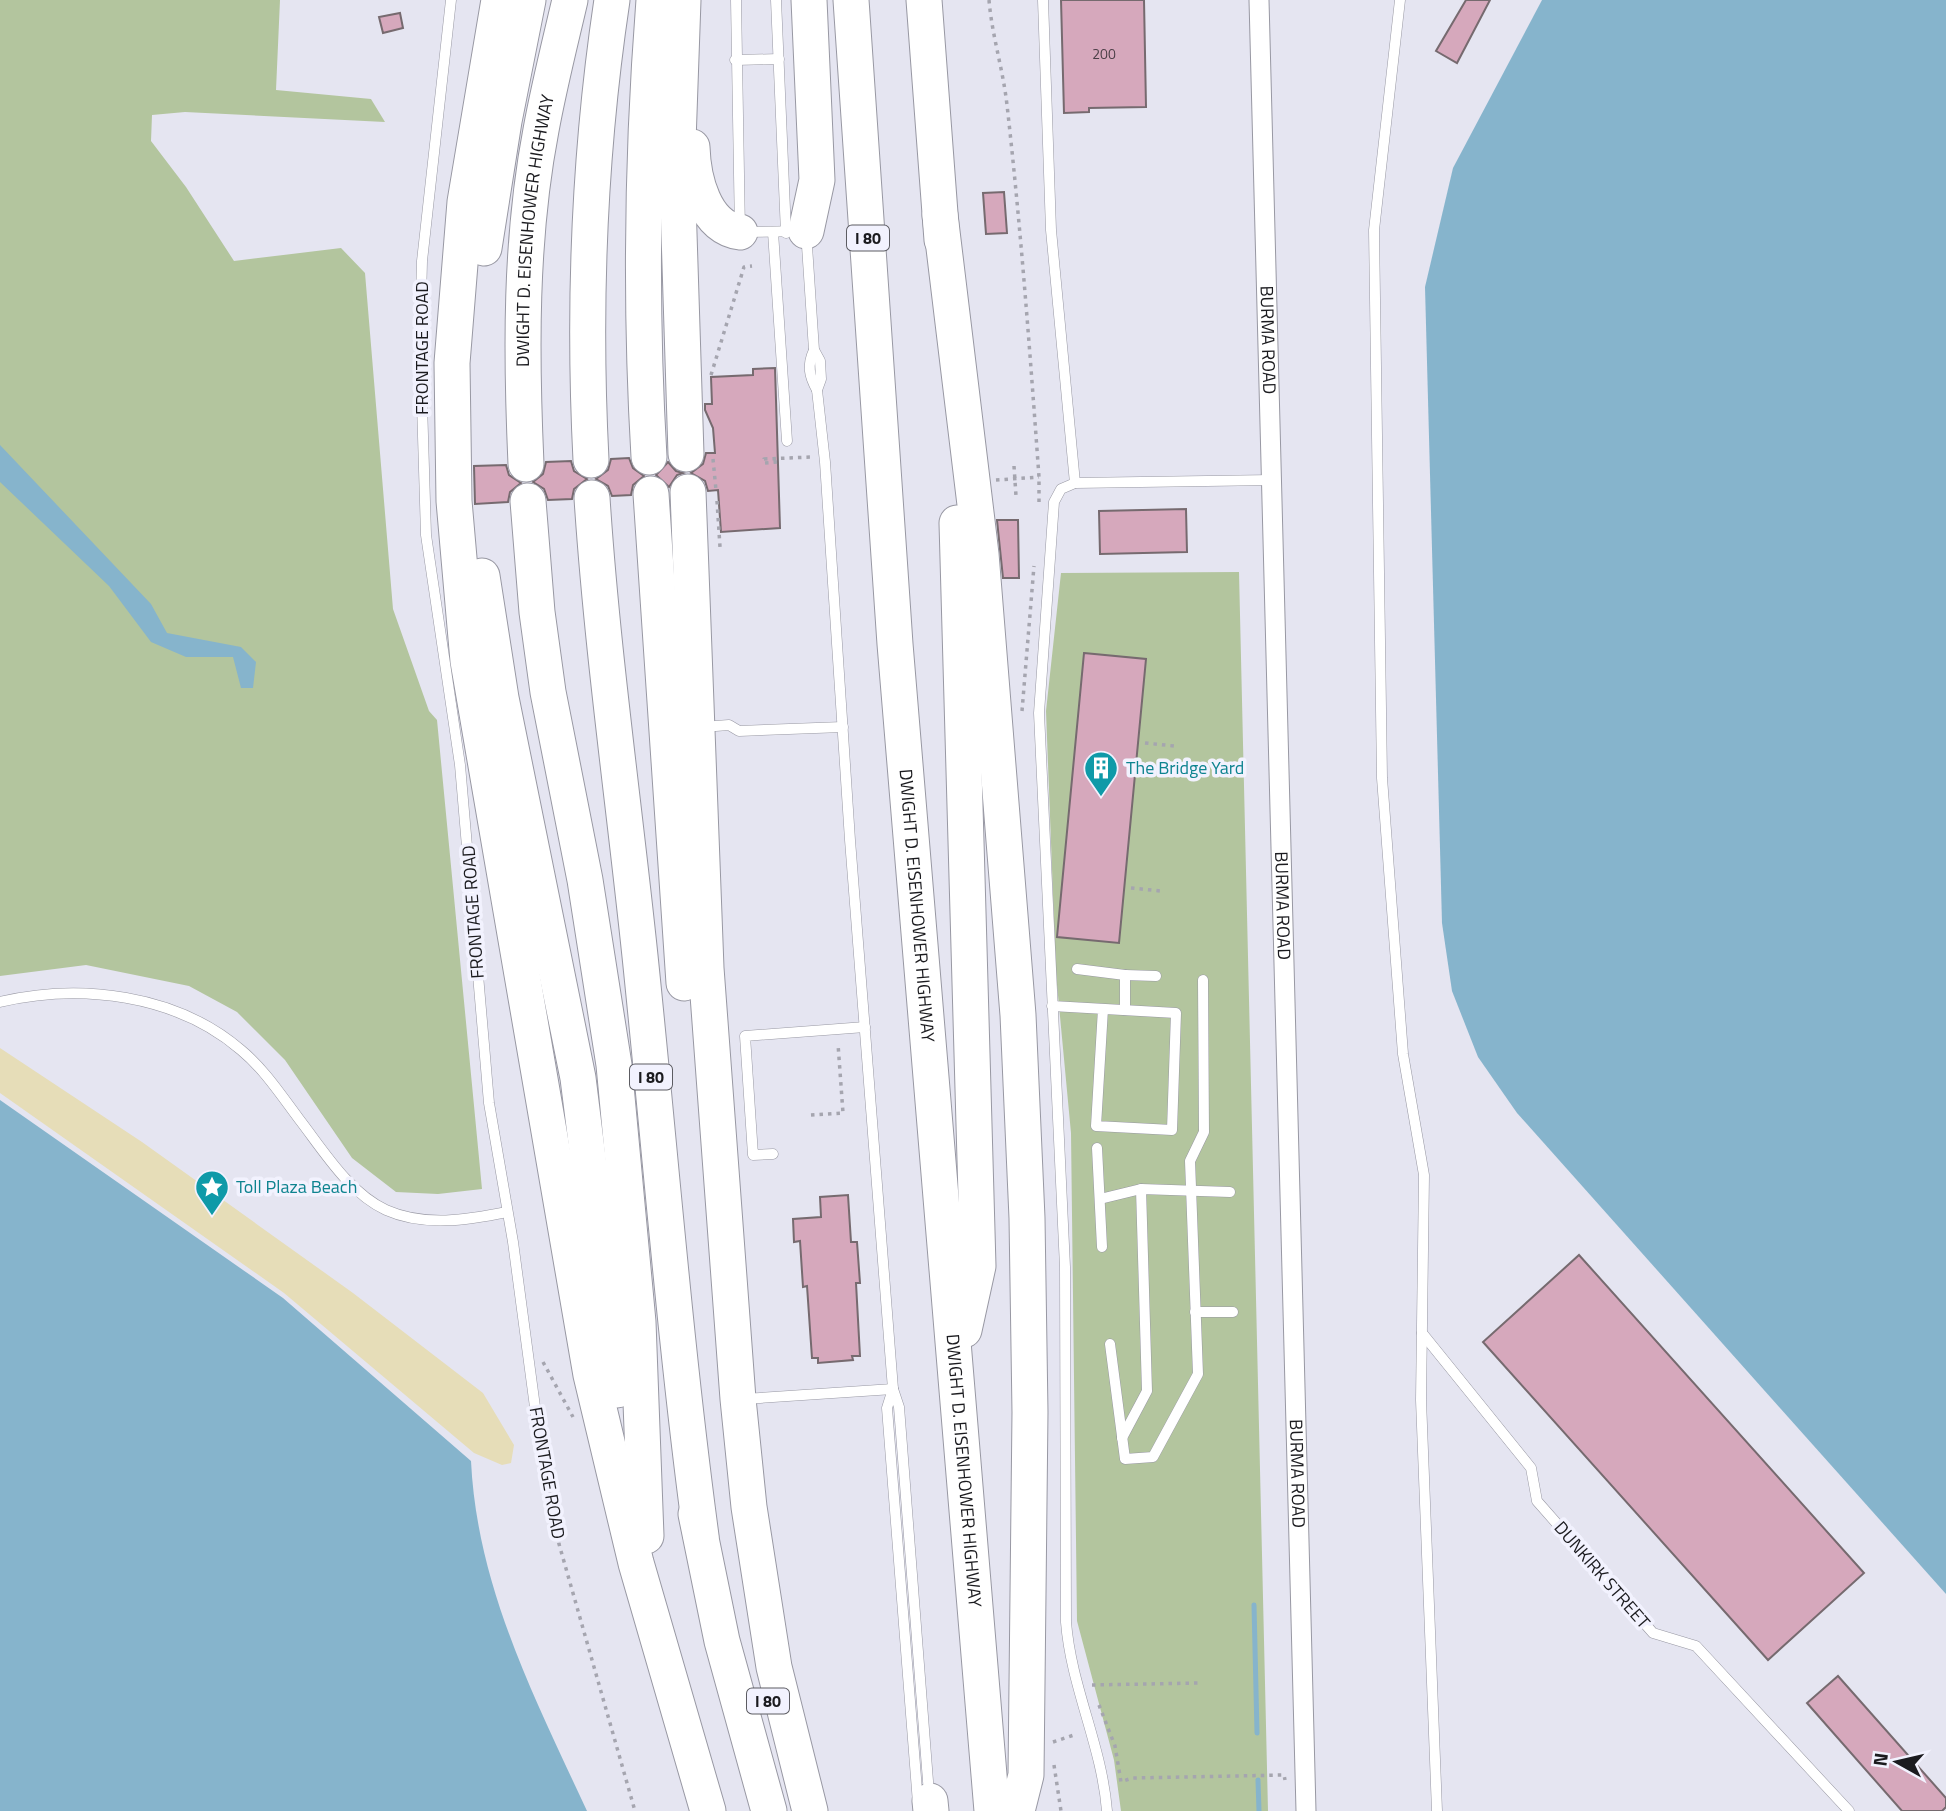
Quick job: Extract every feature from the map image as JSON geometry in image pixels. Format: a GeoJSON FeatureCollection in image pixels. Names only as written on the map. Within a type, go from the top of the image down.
{"type":"FeatureCollection","features":[{"type":"Feature","properties":{"kind":"highway"},"geometry":{"type":"LineString","coordinates":[[499,0],[465,202],[454,323],[452,460],[468,661],[591,1375],[636,1563],[708,1811]]}},
{"type":"Feature","properties":{"kind":"highway"},"geometry":{"type":"LineString","coordinates":[[528,0],[495,169],[481,270],[473,377],[476,520],[501,698],[579,1078],[614,1370],[647,1544]]}},
{"type":"Feature","properties":{"kind":"highway"},"geometry":{"type":"LineString","coordinates":[[541,130],[551,0]]}},
{"type":"Feature","properties":{"kind":"highway","name":"DWIGHT D. EISENHOWER HIGHWAY"},"geometry":{"type":"LineString","coordinates":[[526,464],[523,394],[526,277],[541,130],[569,0]]}},
{"type":"Feature","properties":{"kind":"highway"},"geometry":{"type":"LineString","coordinates":[[591,460],[586,354],[589,228],[598,107],[612,0]]}},
{"type":"Feature","properties":{"kind":"highway"},"geometry":{"type":"LineString","coordinates":[[649,457],[642,272],[645,141],[654,0]]}},
{"type":"Feature","properties":{"kind":"highway"},"geometry":{"type":"LineString","coordinates":[[686,7],[696,179],[713,216],[725,228],[776,232],[817,180],[809,0]]}},
{"type":"Feature","properties":{"kind":"highway","name":"DWIGHT D. EISENHOWER HIGHWAY"},"geometry":{"type":"LineString","coordinates":[[851,0],[898,685],[928,1055],[957,1364],[992,1811]]}},
{"type":"Feature","properties":{"kind":"highway"},"geometry":{"type":"LineString","coordinates":[[924,0],[953,394],[978,1266],[957,1364]]}},
{"type":"Feature","properties":{"kind":"highway"},"geometry":{"type":"LineString","coordinates":[[686,7],[677,170],[686,454]]}},
{"type":"Feature","properties":{"kind":"highway"},"geometry":{"type":"LineString","coordinates":[[940,215],[981,554],[1018,1015],[1027,1218],[1030,1412],[1026,1775],[1017,1811]]}},
{"type":"Feature","properties":{"kind":"highway","name":"I 80"},"geometry":{"type":"LineString","coordinates":[[688,492],[708,995],[738,1399],[749,1507],[774,1667],[810,1811]]}},
{"type":"Feature","properties":{"kind":"highway","name":"I 80"},"geometry":{"type":"LineString","coordinates":[[650,494],[667,764],[717,1391],[743,1592],[793,1811]]}},
{"type":"Feature","properties":{"kind":"highway","name":"I 80"},"geometry":{"type":"LineString","coordinates":[[592,498],[604,660],[632,878],[672,1301],[701,1536]]}},
{"type":"Feature","properties":{"kind":"highway","name":"I 80"},"geometry":{"type":"LineString","coordinates":[[528,501],[546,678],[585,880],[611,1041],[636,1302],[642,1492],[647,1544],[694,1721],[722,1811]]}},
{"type":"Feature","properties":{"kind":"highway","name":"I 80"},"geometry":{"type":"LineString","coordinates":[[636,1302],[646,1349],[690,1491],[731,1680],[769,1811]]}},
{"type":"Feature","properties":{"kind":"street","name":"BURMA ROAD"},"geometry":{"type":"LineString","coordinates":[[1259,0],[1306,1802]]}},
{"type":"Feature","properties":{"kind":"lane","name":"FRONTAGE ROAD"},"geometry":{"type":"LineString","coordinates":[[451,0],[422,261],[420,337],[426,535],[460,765],[486,1078],[537,1422]]}},
{"type":"Feature","properties":{"kind":"lane"},"geometry":{"type":"LineString","coordinates":[[736,0],[734,61],[776,232],[814,350],[820,361],[821,379],[817,390],[893,1389],[899,1406],[928,1808]]}},
{"type":"Feature","properties":{"kind":"lane"},"geometry":{"type":"LineString","coordinates":[[776,0],[779,59],[776,232],[787,440]]}},
{"type":"Feature","properties":{"kind":"lane"},"geometry":{"type":"LineString","coordinates":[[1043,0],[1051,230],[1075,482]]}},
{"type":"Feature","properties":{"kind":"lane"},"geometry":{"type":"LineString","coordinates":[[1400,0],[1374,230],[1376,489],[1382,778],[1403,1054],[1424,1175],[1421,1401],[1437,1811]]}},
{"type":"Feature","properties":{"kind":"lane"},"geometry":{"type":"LineString","coordinates":[[734,61],[779,59]]}},
{"type":"Feature","properties":{"kind":"lane"},"geometry":{"type":"LineString","coordinates":[[1107,1811],[1101,1770],[1071,1662],[1066,1622],[1065,1267],[1039,713],[1054,502],[1061,489],[1075,482],[1272,480]]}},
{"type":"Feature","properties":{"kind":"lane"},"geometry":{"type":"LineString","coordinates":[[698,727],[729,725],[739,731],[844,727]]}},
{"type":"Feature","properties":{"kind":"lane"},"geometry":{"type":"LineString","coordinates":[[1076,969],[1156,976]]}},
{"type":"Feature","properties":{"kind":"lane"},"geometry":{"type":"LineString","coordinates":[[1125,975],[1125,1010]]}},
{"type":"Feature","properties":{"kind":"lane"},"geometry":{"type":"LineString","coordinates":[[1110,1344],[1125,1459],[1153,1457],[1198,1374],[1190,1161],[1204,1132],[1203,980]]}},
{"type":"Feature","properties":{"kind":"lane"},"geometry":{"type":"LineString","coordinates":[[0,1002],[47,992],[81,992],[138,1001],[187,1017],[219,1033],[251,1058],[340,1171],[379,1206],[398,1214],[433,1220],[471,1219],[507,1212]]}},
{"type":"Feature","properties":{"kind":"lane"},"geometry":{"type":"LineString","coordinates":[[1052,1006],[1177,1013],[1172,1130],[1096,1126],[1103,1009]]}},
{"type":"Feature","properties":{"kind":"lane"},"geometry":{"type":"LineString","coordinates":[[773,1154],[753,1155],[745,1036],[865,1027]]}},
{"type":"Feature","properties":{"kind":"lane"},"geometry":{"type":"LineString","coordinates":[[1097,1148],[1102,1247]]}},
{"type":"Feature","properties":{"kind":"lane"},"geometry":{"type":"LineString","coordinates":[[1122,1438],[1147,1391],[1141,1189]]}},
{"type":"Feature","properties":{"kind":"lane"},"geometry":{"type":"LineString","coordinates":[[1100,1199],[1141,1189],[1230,1192]]}},
{"type":"Feature","properties":{"kind":"lane"},"geometry":{"type":"LineString","coordinates":[[1195,1312],[1233,1312]]}},
{"type":"Feature","properties":{"kind":"lane","name":"DUNKIRK STREET"},"geometry":{"type":"LineString","coordinates":[[1422,1333],[1531,1468],[1537,1501],[1653,1633],[1696,1646],[1849,1811]]}},
{"type":"Feature","properties":{"kind":"lane"},"geometry":{"type":"LineString","coordinates":[[738,1399],[893,1389]]}},
{"type":"Feature","properties":{"kind":"lane"},"geometry":{"type":"LineString","coordinates":[[893,1389],[887,1408],[928,1808]]}},
{"type":"Feature","properties":{"kind":"path"},"geometry":{"type":"LineString","coordinates":[[711,377],[744,267],[752,266]]}},
{"type":"Feature","properties":{"kind":"path"},"geometry":{"type":"LineString","coordinates":[[777,462],[764,463],[764,459],[811,457]]}},
{"type":"Feature","properties":{"kind":"path"},"geometry":{"type":"LineString","coordinates":[[1014,466],[1016,496]]}},
{"type":"Feature","properties":{"kind":"path"},"geometry":{"type":"LineString","coordinates":[[996,480],[1039,477]]}},
{"type":"Feature","properties":{"kind":"path"},"geometry":{"type":"LineString","coordinates":[[1145,743],[1174,746]]}},
{"type":"Feature","properties":{"kind":"path"},"geometry":{"type":"LineString","coordinates":[[1131,888],[1161,891]]}},
{"type":"Feature","properties":{"kind":"path"},"geometry":{"type":"LineString","coordinates":[[811,1115],[844,1113],[838,1044]]}},
{"type":"Feature","properties":{"kind":"path"},"geometry":{"type":"LineString","coordinates":[[526,1347],[543,1361],[576,1423]]}},
{"type":"Feature","properties":{"kind":"path","name":"FRONTAGE ROAD"},"geometry":{"type":"LineString","coordinates":[[537,1422],[559,1544],[635,1811]]}},
{"type":"Feature","properties":{"kind":"path"},"geometry":{"type":"LineString","coordinates":[[1088,1672],[1115,1746],[1121,1782],[1132,1778],[1284,1775],[1288,1793],[1306,1802]]}},
{"type":"Feature","properties":{"kind":"path"},"geometry":{"type":"LineString","coordinates":[[1092,1685],[1198,1683]]}},
{"type":"Feature","properties":{"kind":"green space"},"geometry":{"type":"Polygon","coordinates":[[[0,0],[280,0],[276,90],[371,99],[385,122],[185,112],[152,115],[151,141],[186,187],[234,261],[341,248],[365,273],[393,609],[429,711],[437,720],[482,1189],[438,1194],[396,1192],[352,1158],[285,1060],[237,1012],[189,986],[86,965],[0,976],[0,0]]]}},
{"type":"Feature","properties":{"kind":"green space"},"geometry":{"type":"Polygon","coordinates":[[[1239,572],[1268,1811],[1121,1811],[1114,1760],[1077,1621],[1071,1133],[1056,974],[1046,711],[1061,573],[1239,572]]]}},
{"type":"Feature","properties":{"kind":"sand","name":"Toll Plaza Beach"},"geometry":{"type":"Polygon","coordinates":[[[0,1048],[142,1142],[353,1293],[483,1393],[514,1445],[511,1463],[502,1465],[474,1453],[284,1293],[0,1093],[0,1048]]]}},
{"type":"Feature","properties":{"kind":"water"},"geometry":{"type":"Polygon","coordinates":[[[1542,0],[1946,0],[1946,1594],[1517,1113],[1478,1057],[1452,991],[1442,923],[1425,287],[1453,168],[1542,0]]]}},
{"type":"Feature","properties":{"kind":"water"},"geometry":{"type":"Polygon","coordinates":[[[0,445],[151,604],[167,633],[241,647],[256,662],[253,688],[241,688],[233,657],[186,657],[151,642],[109,586],[0,482],[0,445]]]}},
{"type":"Feature","properties":{"kind":"water"},"geometry":{"type":"Polygon","coordinates":[[[0,1100],[283,1298],[471,1461],[484,1553],[497,1598],[529,1684],[587,1811],[0,1811],[0,1100]]]}},
{"type":"Feature","properties":{"kind":"building"},"geometry":{"type":"Polygon","coordinates":[[[1061,0],[1144,0],[1146,107],[1089,108],[1089,112],[1064,113],[1061,0]]]}},
{"type":"Feature","properties":{"kind":"building"},"geometry":{"type":"Polygon","coordinates":[[[1466,0],[1490,0],[1457,63],[1436,51],[1466,0]]]}},
{"type":"Feature","properties":{"kind":"building"},"geometry":{"type":"Polygon","coordinates":[[[400,13],[403,28],[383,33],[379,17],[400,13]]]}},
{"type":"Feature","properties":{"kind":"building"},"geometry":{"type":"Polygon","coordinates":[[[1004,192],[1007,233],[986,234],[983,193],[1004,192]]]}},
{"type":"Feature","properties":{"kind":"building"},"geometry":{"type":"Polygon","coordinates":[[[775,368],[780,528],[721,532],[718,490],[708,491],[705,481],[691,473],[703,464],[706,453],[715,453],[713,428],[705,410],[705,404],[712,404],[711,377],[753,375],[753,369],[775,368]]]}},
{"type":"Feature","properties":{"kind":"building"},"geometry":{"type":"Polygon","coordinates":[[[629,458],[633,468],[644,476],[633,485],[631,495],[612,496],[608,486],[596,479],[608,470],[611,459],[629,458]]]}},
{"type":"Feature","properties":{"kind":"building"},"geometry":{"type":"Polygon","coordinates":[[[571,461],[574,471],[587,479],[574,489],[572,499],[548,500],[544,489],[533,482],[543,474],[546,462],[571,461]]]}},
{"type":"Feature","properties":{"kind":"building"},"geometry":{"type":"Polygon","coordinates":[[[668,462],[676,471],[683,473],[677,475],[669,487],[656,475],[668,462]]]}},
{"type":"Feature","properties":{"kind":"building"},"geometry":{"type":"Polygon","coordinates":[[[506,465],[509,475],[521,483],[510,492],[508,502],[475,504],[474,466],[506,465]]]}},
{"type":"Feature","properties":{"kind":"building"},"geometry":{"type":"Polygon","coordinates":[[[1186,509],[1187,552],[1100,554],[1099,511],[1186,509]]]}},
{"type":"Feature","properties":{"kind":"building"},"geometry":{"type":"Polygon","coordinates":[[[997,520],[1018,520],[1019,578],[1003,578],[997,520]]]}},
{"type":"Feature","properties":{"kind":"building","name":"The Bridge Yard"},"geometry":{"type":"Polygon","coordinates":[[[1084,653],[1146,659],[1119,943],[1057,937],[1084,653]]]}},
{"type":"Feature","properties":{"kind":"building"},"geometry":{"type":"Polygon","coordinates":[[[848,1195],[851,1242],[857,1242],[860,1356],[852,1356],[853,1360],[818,1363],[818,1358],[812,1358],[807,1286],[803,1287],[800,1241],[794,1242],[793,1219],[821,1217],[820,1197],[848,1195]]]}},
{"type":"Feature","properties":{"kind":"building"},"geometry":{"type":"Polygon","coordinates":[[[1579,1255],[1864,1573],[1768,1660],[1483,1342],[1579,1255]]]}},
{"type":"Feature","properties":{"kind":"building"},"geometry":{"type":"Polygon","coordinates":[[[1838,1676],[1946,1798],[1946,1807],[1942,1811],[1902,1811],[1807,1703],[1838,1676]]]}},
{"type":"Feature","properties":{"kind":"waterway"},"geometry":{"type":"LineString","coordinates":[[1254,1605],[1257,1733]]}},
{"type":"Feature","properties":{"kind":"waterway"},"geometry":{"type":"LineString","coordinates":[[1258,1780],[1259,1811]]}},
{"type":"Feature","properties":{"kind":"place","name":"The Bridge Yard"},"geometry":{"type":"Point","coordinates":[1101,798]}},
{"type":"Feature","properties":{"kind":"place","name":"Toll Plaza Beach"},"geometry":{"type":"Point","coordinates":[212,1217]}}]}
